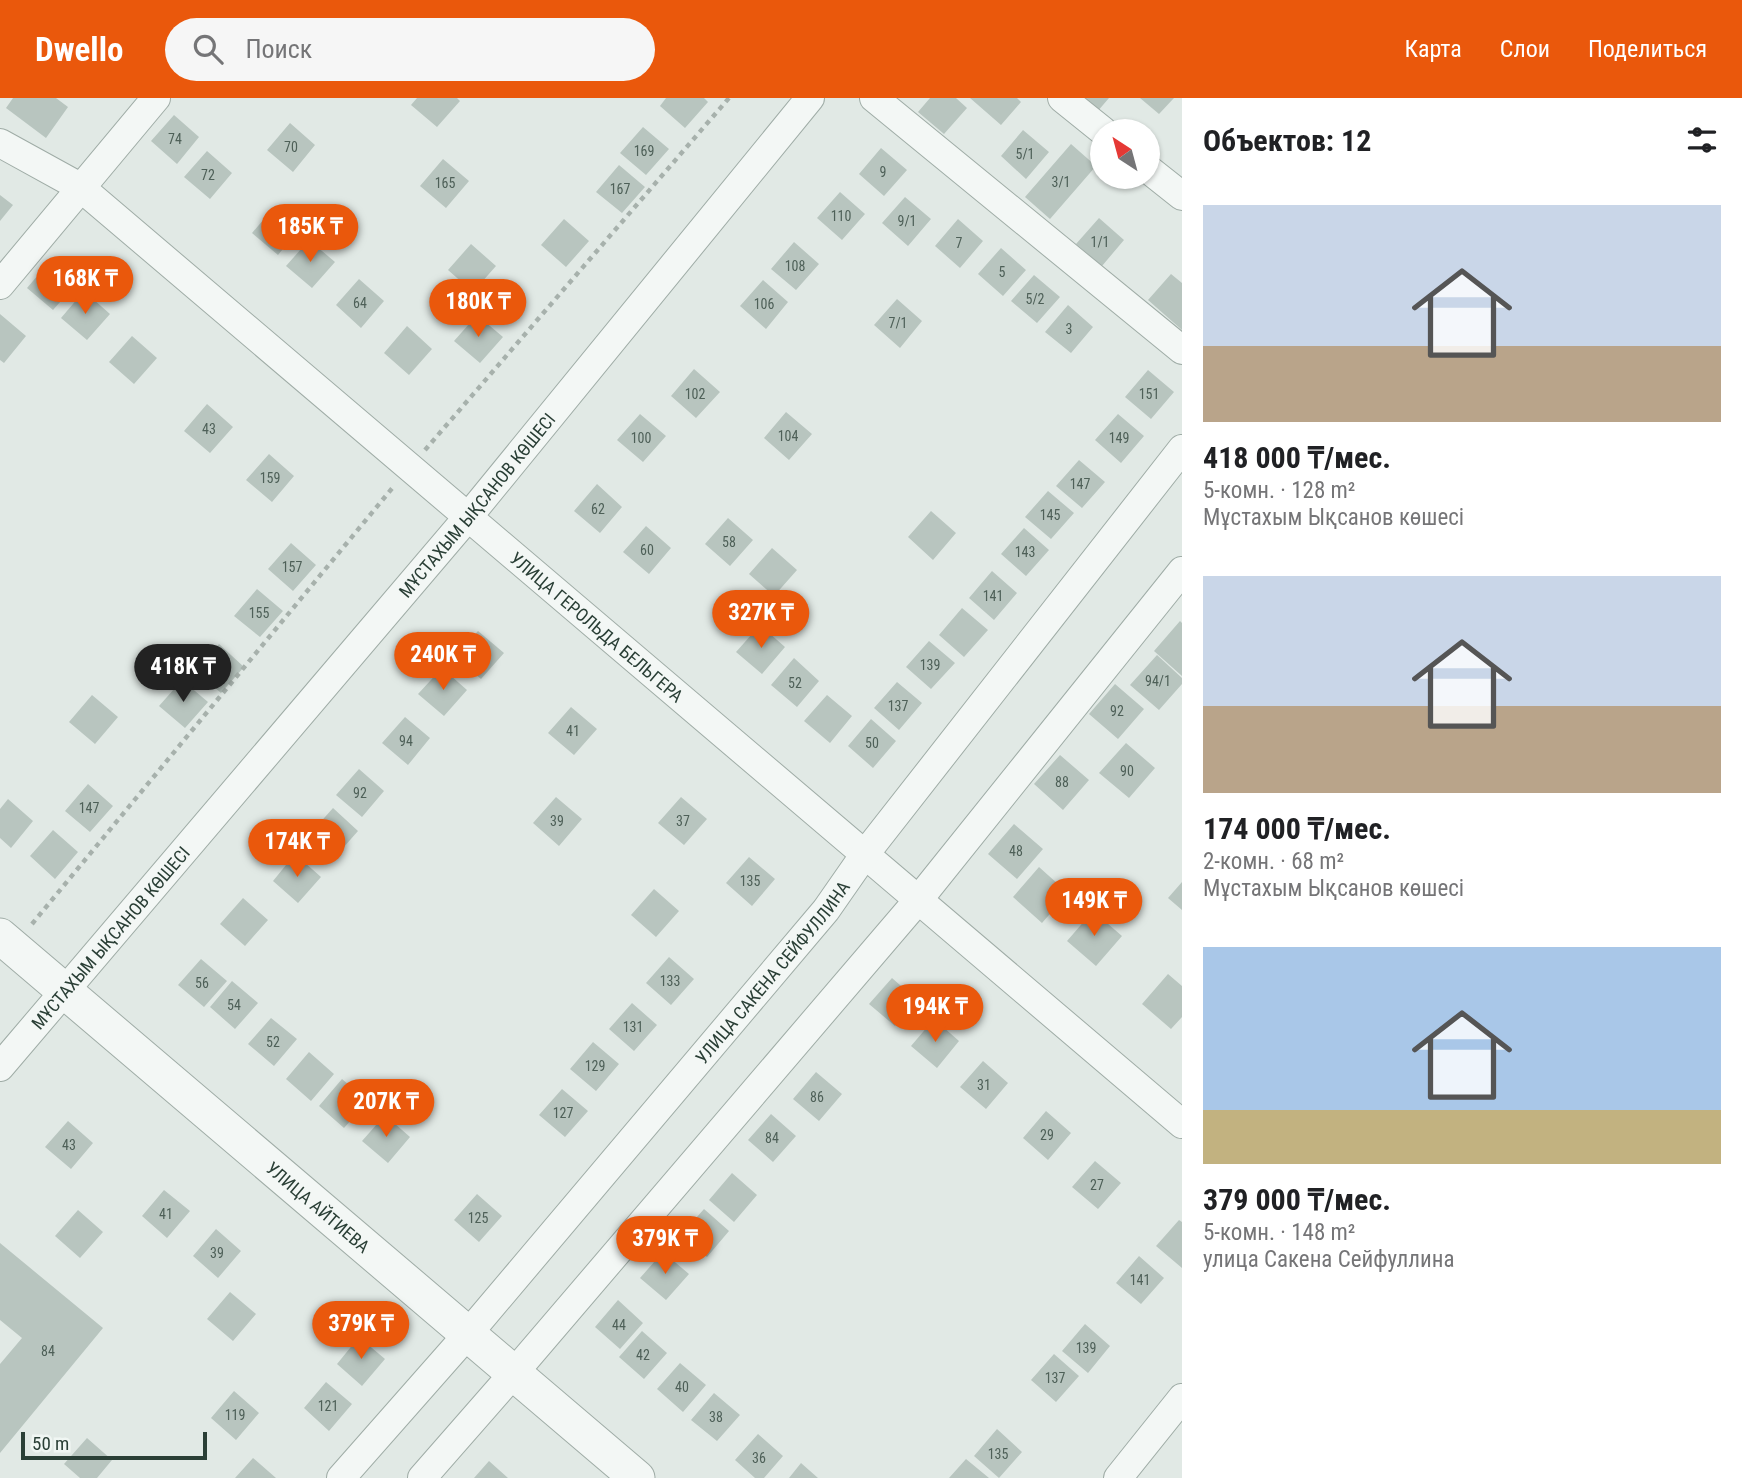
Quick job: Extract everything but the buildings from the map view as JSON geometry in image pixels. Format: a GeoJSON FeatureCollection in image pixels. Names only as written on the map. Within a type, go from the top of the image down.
{"type":"FeatureCollection","features":[{"type":"Feature","properties":{"kind":"street"},"geometry":{"type":"LineString","coordinates":[[0,285],[156,98]]}},
{"type":"Feature","properties":{"kind":"street","name":"МҰСТАХЫМ ЫҚСАНОВ КӨШЕСІ"},"geometry":{"type":"LineString","coordinates":[[0,1067],[468,517],[810,98]]}},
{"type":"Feature","properties":{"kind":"street"},"geometry":{"type":"LineString","coordinates":[[874,98],[1182,350]]}},
{"type":"Feature","properties":{"kind":"street"},"geometry":{"type":"LineString","coordinates":[[1062,98],[1090,121]]}},
{"type":"Feature","properties":{"kind":"street","name":"УЛИЦА ГЕРОЛЬДА БЕЛЬГЕРА"},"geometry":{"type":"LineString","coordinates":[[0,143],[80,187],[1182,1124]]}},
{"type":"Feature","properties":{"kind":"street"},"geometry":{"type":"LineString","coordinates":[[1160,179],[1182,196]]}},
{"type":"Feature","properties":{"kind":"street","name":"УЛИЦА САКЕНА СЕЙФУЛЛИНА"},"geometry":{"type":"LineString","coordinates":[[341,1478],[467,1335],[826,910],[864,854],[1182,449]]}},
{"type":"Feature","properties":{"kind":"street"},"geometry":{"type":"LineString","coordinates":[[422,1478],[919,899],[1182,571]]}},
{"type":"Feature","properties":{"kind":"street","name":"УЛИЦА АЙТИЕВА"},"geometry":{"type":"LineString","coordinates":[[7,941],[637,1478]]}},
{"type":"Feature","properties":{"kind":"street"},"geometry":{"type":"LineString","coordinates":[[1118,1478],[1182,1398]]}},
{"type":"Feature","properties":{"kind":"path"},"geometry":{"type":"LineString","coordinates":[[7,941],[410,467],[729,98]]}}]}
